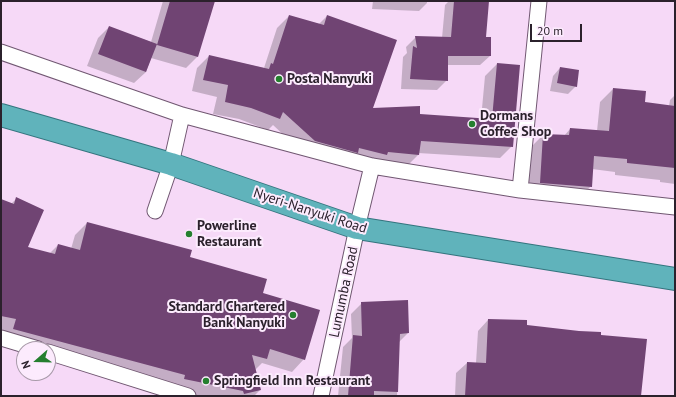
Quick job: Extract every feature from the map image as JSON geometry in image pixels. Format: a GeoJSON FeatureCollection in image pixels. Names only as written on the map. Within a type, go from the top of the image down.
{"type":"FeatureCollection","features":[{"type":"Feature","properties":{"kind":"highway","name":"Nyeri-Nanyuki Road"},"geometry":{"type":"LineString","coordinates":[[1,115],[171,164],[357,228],[675,278]]}},
{"type":"Feature","properties":{"kind":"street"},"geometry":{"type":"LineString","coordinates":[[520,190],[539,1]]}},
{"type":"Feature","properties":{"kind":"street"},"geometry":{"type":"LineString","coordinates":[[1,52],[182,115],[372,166],[520,190],[675,206]]}},
{"type":"Feature","properties":{"kind":"street"},"geometry":{"type":"LineString","coordinates":[[155,211],[171,164],[182,115]]}},
{"type":"Feature","properties":{"kind":"street","name":"Lumumba Road"},"geometry":{"type":"LineString","coordinates":[[321,396],[357,228],[372,166]]}},
{"type":"Feature","properties":{"kind":"street"},"geometry":{"type":"LineString","coordinates":[[1,338],[16,342]]}},
{"type":"Feature","properties":{"kind":"street"},"geometry":{"type":"LineString","coordinates":[[56,355],[188,396]]}},
{"type":"Feature","properties":{"kind":"building"},"geometry":{"type":"Polygon","coordinates":[[[170,1],[215,1],[198,57],[157,45],[170,1]]]}},
{"type":"Feature","properties":{"kind":"building"},"geometry":{"type":"Polygon","coordinates":[[[454,1],[489,1],[486,37],[491,37],[491,56],[448,56],[448,81],[410,79],[413,46],[417,48],[415,36],[451,37],[454,1]]]}},
{"type":"Feature","properties":{"kind":"building"},"geometry":{"type":"Polygon","coordinates":[[[289,15],[324,25],[327,15],[397,40],[373,108],[420,106],[420,114],[492,119],[497,63],[520,65],[513,147],[421,141],[419,155],[388,152],[387,155],[359,148],[358,153],[315,141],[283,112],[280,119],[251,108],[225,102],[228,85],[203,80],[209,55],[269,69],[271,63],[273,64],[289,15]]]}},
{"type":"Feature","properties":{"kind":"building"},"geometry":{"type":"Polygon","coordinates":[[[109,26],[157,44],[146,72],[98,54],[109,26]]]}},
{"type":"Feature","properties":{"kind":"building"},"geometry":{"type":"Polygon","coordinates":[[[560,67],[579,70],[577,87],[557,83],[560,67]]]}},
{"type":"Feature","properties":{"kind":"building"},"geometry":{"type":"Polygon","coordinates":[[[613,88],[646,91],[645,102],[675,106],[675,168],[627,163],[627,159],[594,156],[592,187],[540,183],[543,134],[569,135],[570,128],[609,131],[613,88]]]}},
{"type":"Feature","properties":{"kind":"building"},"geometry":{"type":"Polygon","coordinates":[[[16,197],[44,210],[28,247],[55,254],[58,244],[80,250],[87,222],[192,250],[190,257],[267,279],[263,293],[320,310],[305,360],[270,349],[267,359],[252,355],[261,390],[244,394],[243,391],[184,379],[185,375],[13,329],[16,319],[1,316],[1,199],[14,204],[16,197]]]}},
{"type":"Feature","properties":{"kind":"building"},"geometry":{"type":"Polygon","coordinates":[[[408,300],[409,333],[400,334],[398,392],[374,391],[374,396],[348,396],[353,335],[362,336],[361,302],[408,300]]]}},
{"type":"Feature","properties":{"kind":"building"},"geometry":{"type":"Polygon","coordinates":[[[488,319],[527,320],[527,325],[601,332],[601,335],[647,339],[641,396],[465,396],[467,362],[486,363],[488,319]]]}},
{"type":"Feature","properties":{"kind":"place","name":"Posta Nanyuki"},"geometry":{"type":"Point","coordinates":[279,79]}},
{"type":"Feature","properties":{"kind":"place","name":"Dormans Coffee Shop"},"geometry":{"type":"Point","coordinates":[472,124]}},
{"type":"Feature","properties":{"kind":"place","name":"Powerline Restaurant"},"geometry":{"type":"Point","coordinates":[189,234]}},
{"type":"Feature","properties":{"kind":"place","name":"Standard Chartered Bank Nanyuki"},"geometry":{"type":"Point","coordinates":[293,315]}},
{"type":"Feature","properties":{"kind":"place","name":"Springfield Inn Restaurant"},"geometry":{"type":"Point","coordinates":[206,381]}}]}
